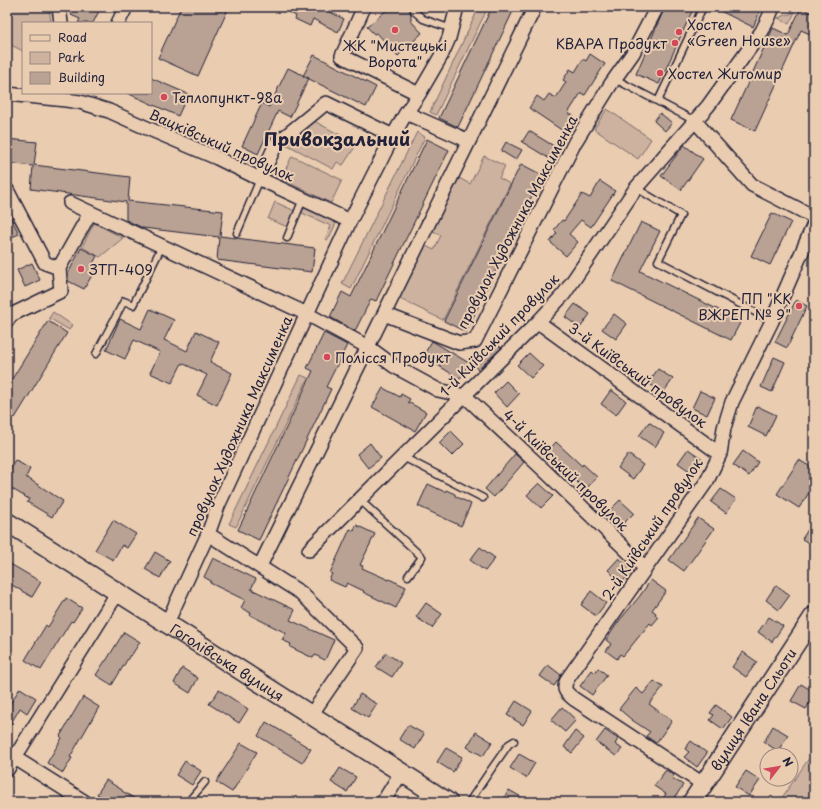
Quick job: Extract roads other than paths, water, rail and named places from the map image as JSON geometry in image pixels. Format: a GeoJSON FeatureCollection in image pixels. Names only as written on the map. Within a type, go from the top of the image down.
{"type":"FeatureCollection","features":[{"type":"Feature","properties":{"kind":"street"},"geometry":{"type":"LineString","coordinates":[[59,7],[61,22]]}},
{"type":"Feature","properties":{"kind":"street"},"geometry":{"type":"LineString","coordinates":[[118,22],[126,7]]}},
{"type":"Feature","properties":{"kind":"street"},"geometry":{"type":"LineString","coordinates":[[364,7],[342,56],[419,94]]}},
{"type":"Feature","properties":{"kind":"street"},"geometry":{"type":"LineString","coordinates":[[70,203],[307,314],[350,221],[393,136],[406,112],[419,94],[441,56],[452,29],[457,7]]}},
{"type":"Feature","properties":{"kind":"street"},"geometry":{"type":"LineString","coordinates":[[260,566],[533,11],[531,7]]}},
{"type":"Feature","properties":{"kind":"street","name":"провулок Художника Максименка"},"geometry":{"type":"LineString","coordinates":[[384,314],[459,344],[475,340],[574,142],[633,53],[657,7]]}},
{"type":"Feature","properties":{"kind":"street","name":"1-й Київський провулок"},"geometry":{"type":"LineString","coordinates":[[310,550],[538,322],[564,294],[636,188],[708,106],[762,31],[773,7]]}},
{"type":"Feature","properties":{"kind":"street","name":"Вацківський провулок"},"geometry":{"type":"LineString","coordinates":[[7,94],[29,95],[66,100],[82,97],[140,126],[216,158],[350,221]]}},
{"type":"Feature","properties":{"kind":"street"},"geometry":{"type":"LineString","coordinates":[[260,179],[276,144],[326,103],[393,136]]}},
{"type":"Feature","properties":{"kind":"street"},"geometry":{"type":"LineString","coordinates":[[406,112],[469,141]]}},
{"type":"Feature","properties":{"kind":"street"},"geometry":{"type":"LineString","coordinates":[[695,121],[752,185],[814,217]]}},
{"type":"Feature","properties":{"kind":"street"},"geometry":{"type":"LineString","coordinates":[[7,190],[44,263],[59,268]]}},
{"type":"Feature","properties":{"kind":"street"},"geometry":{"type":"LineString","coordinates":[[7,321],[11,315],[61,291],[59,268],[90,212]]}},
{"type":"Feature","properties":{"kind":"street","name":"2-й Київський провулок"},"geometry":{"type":"LineString","coordinates":[[703,784],[574,699],[566,693],[565,687],[568,678],[707,481],[720,454],[724,428],[732,402],[772,321],[814,224]]}},
{"type":"Feature","properties":{"kind":"street","name":"провулок Художника Максименка"},"geometry":{"type":"LineString","coordinates":[[167,623],[208,534],[218,506],[307,314],[368,347],[394,366],[438,390],[464,396]]}},
{"type":"Feature","properties":{"kind":"street","name":"3-й Київський провулок"},"geometry":{"type":"LineString","coordinates":[[538,322],[720,454]]}},
{"type":"Feature","properties":{"kind":"street","name":"4-й Київський провулок"},"geometry":{"type":"LineString","coordinates":[[464,396],[546,472],[645,568]]}},
{"type":"Feature","properties":{"kind":"street","name":"Гоголівська вулиця"},"geometry":{"type":"LineString","coordinates":[[7,522],[448,802]]}},
{"type":"Feature","properties":{"kind":"street"},"geometry":{"type":"LineString","coordinates":[[208,534],[301,593],[357,648],[311,715]]}},
{"type":"Feature","properties":{"kind":"street"},"geometry":{"type":"LineString","coordinates":[[7,770],[11,755],[118,592]]}},
{"type":"Feature","properties":{"kind":"street","name":"вулиця Івана Сльоти"},"geometry":{"type":"LineString","coordinates":[[692,802],[814,616]]}},
{"type":"Feature","properties":{"kind":"street"},"geometry":{"type":"LineString","coordinates":[[11,755],[85,802]]}},
{"type":"Feature","properties":{"kind":"street"},"geometry":{"type":"LineString","coordinates":[[383,802],[401,773]]}},
{"type":"Feature","properties":{"kind":"lane"},"geometry":{"type":"LineString","coordinates":[[658,101],[703,7]]}},
{"type":"Feature","properties":{"kind":"lane"},"geometry":{"type":"LineString","coordinates":[[414,11],[423,19],[452,29]]}},
{"type":"Feature","properties":{"kind":"lane"},"geometry":{"type":"LineString","coordinates":[[615,79],[695,121]]}},
{"type":"Feature","properties":{"kind":"lane"},"geometry":{"type":"LineString","coordinates":[[237,233],[260,179]]}},
{"type":"Feature","properties":{"kind":"lane"},"geometry":{"type":"LineString","coordinates":[[636,188],[681,215],[658,261],[772,321]]}},
{"type":"Feature","properties":{"kind":"lane"},"geometry":{"type":"LineString","coordinates":[[287,238],[303,199]]}},
{"type":"Feature","properties":{"kind":"lane"},"geometry":{"type":"LineString","coordinates":[[96,354],[124,301],[132,305],[162,246]]}},
{"type":"Feature","properties":{"kind":"lane"},"geometry":{"type":"LineString","coordinates":[[403,457],[483,498]]}},
{"type":"Feature","properties":{"kind":"lane"},"geometry":{"type":"LineString","coordinates":[[360,500],[422,558],[408,576]]}},
{"type":"Feature","properties":{"kind":"lane"},"geometry":{"type":"LineString","coordinates":[[470,802],[508,744],[514,741]]}},
{"type":"Feature","properties":{"kind":"lane"},"geometry":{"type":"LineString","coordinates":[[188,802],[205,782]]}},
{"type":"Feature","properties":{"kind":"place","name":"ЖК \"Мистецькі Ворота\""},"geometry":{"type":"Point","coordinates":[395,30]}},
{"type":"Feature","properties":{"kind":"place","name":"Хостел «Green House»"},"geometry":{"type":"Point","coordinates":[679,32]}},
{"type":"Feature","properties":{"kind":"place","name":"КВАРА Продукт"},"geometry":{"type":"Point","coordinates":[675,43]}},
{"type":"Feature","properties":{"kind":"place","name":"Хостел Житомир"},"geometry":{"type":"Point","coordinates":[660,73]}},
{"type":"Feature","properties":{"kind":"place","name":"Теплопункт-98а"},"geometry":{"type":"Point","coordinates":[164,97]}},
{"type":"Feature","properties":{"kind":"place","name":"ЗТП-409"},"geometry":{"type":"Point","coordinates":[81,269]}},
{"type":"Feature","properties":{"kind":"place","name":"ПП \"КК ВЖРЕП № 9\""},"geometry":{"type":"Point","coordinates":[799,306]}},
{"type":"Feature","properties":{"kind":"place","name":"Полісся Продукт"},"geometry":{"type":"Point","coordinates":[327,357]}},
{"type":"Feature","properties":{"kind":"district","name":"Привокзальний"},"geometry":{"type":"Point","coordinates":[337,138]}}]}
